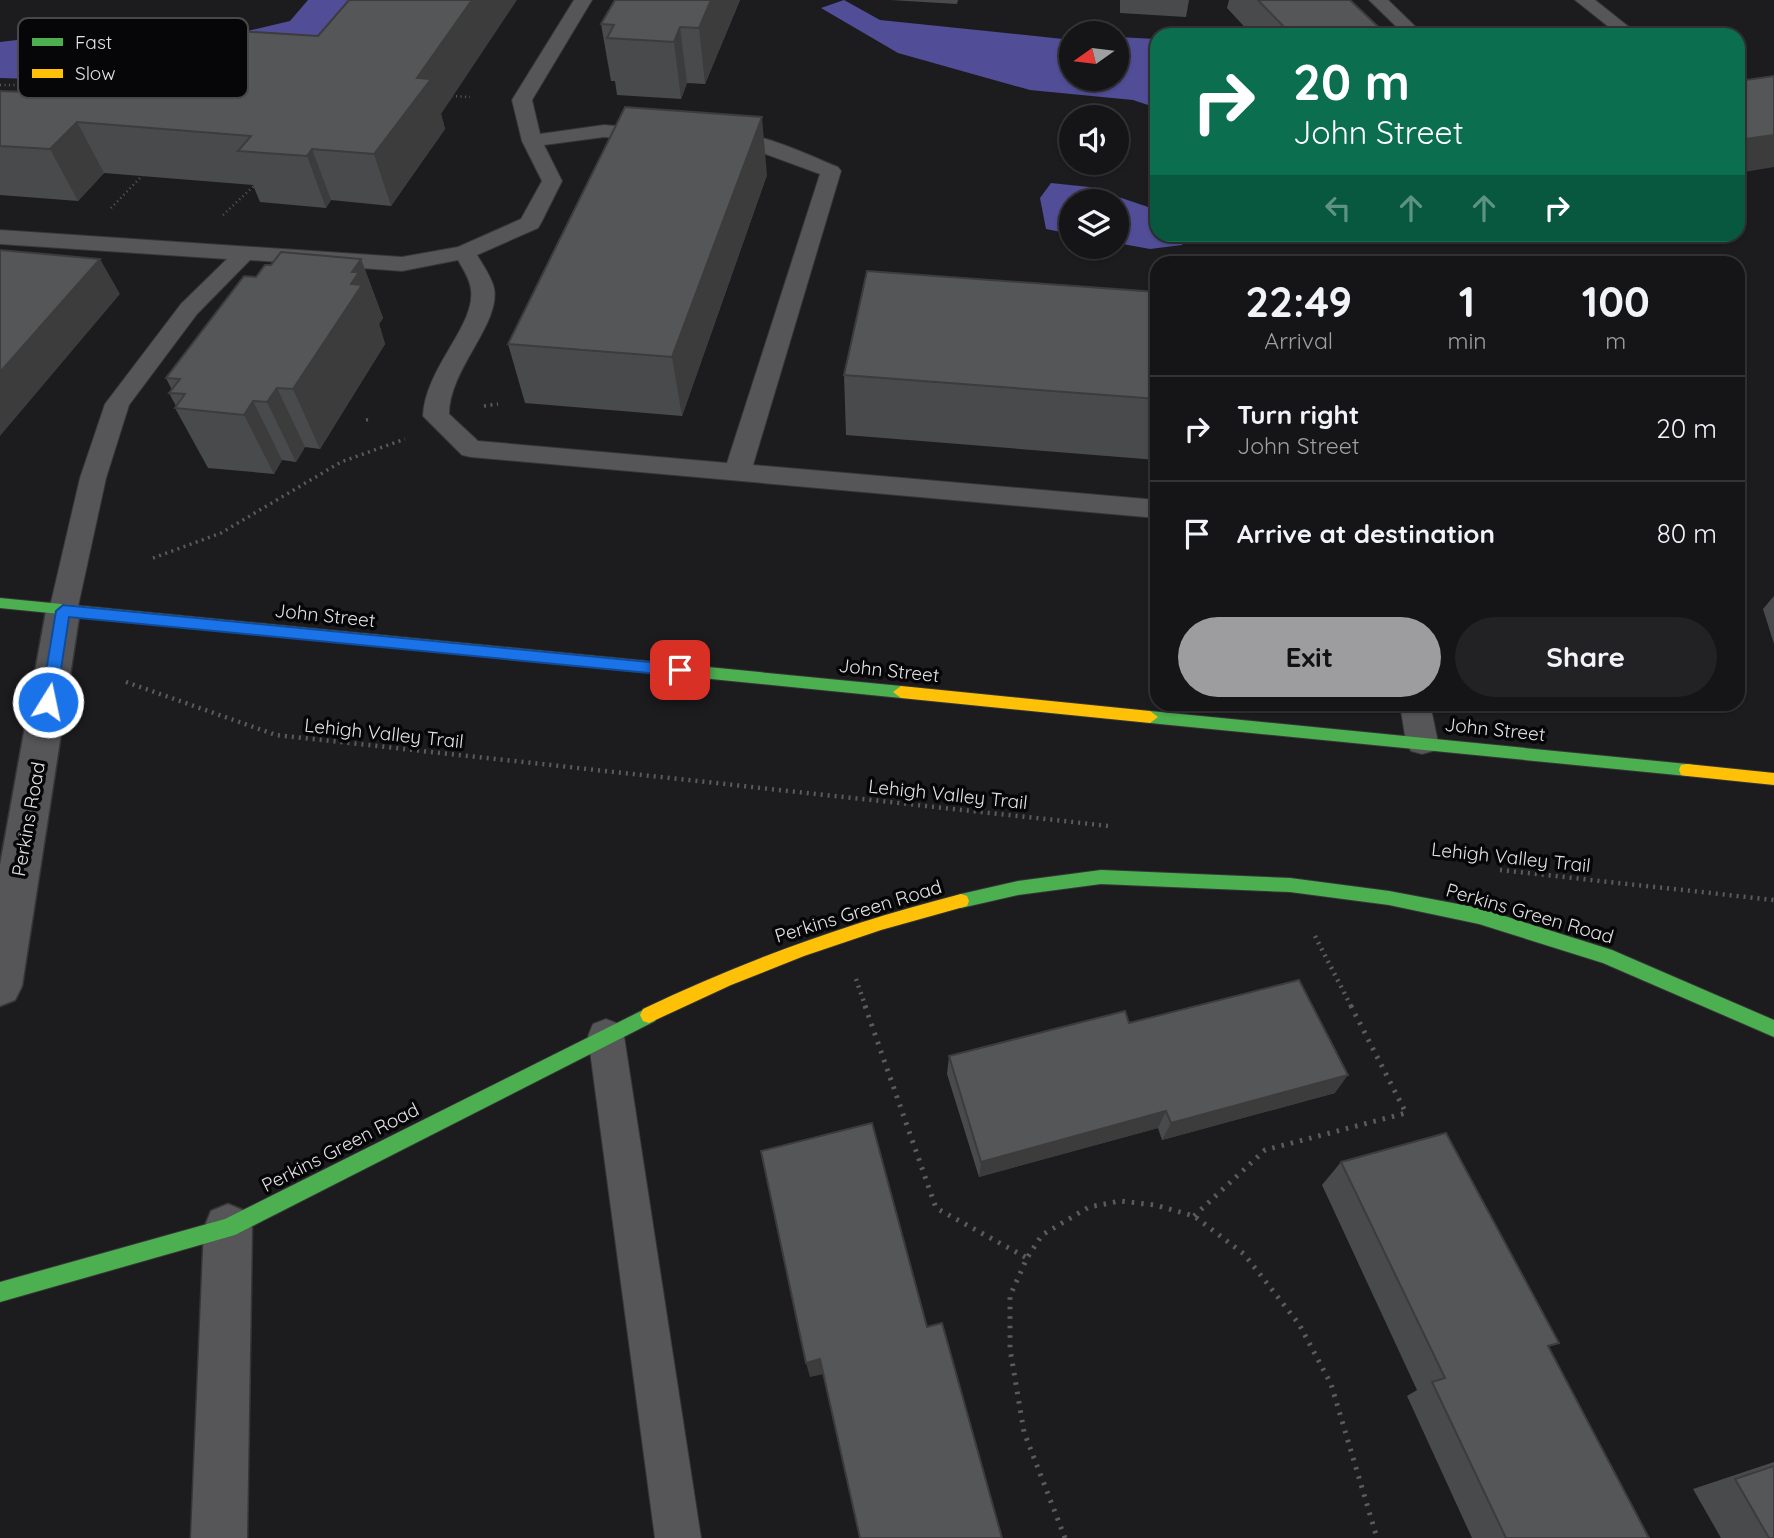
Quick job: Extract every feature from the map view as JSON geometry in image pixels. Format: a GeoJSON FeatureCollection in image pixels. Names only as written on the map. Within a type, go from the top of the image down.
{"type":"FeatureCollection","features":[{"type":"Feature","properties":{"kind":"street","name":"John Street"},"geometry":{"type":"LineString","coordinates":[[0,603],[1774,779]]}},
{"type":"Feature","properties":{"kind":"street","name":"Perkins Road"},"geometry":{"type":"LineString","coordinates":[[0,986],[63,611]]}},
{"type":"Feature","properties":{"kind":"street","name":"Perkins Green Road"},"geometry":{"type":"LineString","coordinates":[[0,1292],[228,1228],[697,990],[841,935],[933,908],[1018,888],[1101,877],[1197,879],[1290,885],[1388,898],[1479,916],[1606,956],[1774,1029]]}},
{"type":"Feature","properties":{"kind":"street"},"geometry":{"type":"LineString","coordinates":[[219,1538],[228,1228]]}},
{"type":"Feature","properties":{"kind":"lane"},"geometry":{"type":"LineString","coordinates":[[0,237],[375,264],[439,259],[464,252],[530,223],[552,181],[532,141],[522,100],[583,0]]}},
{"type":"Feature","properties":{"kind":"lane"},"geometry":{"type":"LineString","coordinates":[[1378,0],[1408,28]]}},
{"type":"Feature","properties":{"kind":"lane"},"geometry":{"type":"LineString","coordinates":[[1584,0],[1621,28]]}},
{"type":"Feature","properties":{"kind":"lane"},"geometry":{"type":"LineString","coordinates":[[532,141],[604,131],[671,136]]}},
{"type":"Feature","properties":{"kind":"lane"},"geometry":{"type":"LineString","coordinates":[[698,138],[752,142],[831,171],[737,474]]}},
{"type":"Feature","properties":{"kind":"lane"},"geometry":{"type":"LineString","coordinates":[[464,252],[484,292],[481,307],[440,385],[435,409],[436,416],[471,449],[1150,508]]}},
{"type":"Feature","properties":{"kind":"lane"},"geometry":{"type":"LineString","coordinates":[[63,611],[93,478],[117,404],[189,309],[244,254]]}},
{"type":"Feature","properties":{"kind":"lane"},"geometry":{"type":"LineString","coordinates":[[1416,711],[1422,743]]}},
{"type":"Feature","properties":{"kind":"lane"},"geometry":{"type":"LineString","coordinates":[[606,1036],[678,1538]]}},
{"type":"Feature","properties":{"kind":"path"},"geometry":{"type":"LineString","coordinates":[[0,85],[18,85]]}},
{"type":"Feature","properties":{"kind":"path"},"geometry":{"type":"LineString","coordinates":[[446,105],[452,96],[470,97]]}},
{"type":"Feature","properties":{"kind":"path"},"geometry":{"type":"LineString","coordinates":[[110,208],[149,168]]}},
{"type":"Feature","properties":{"kind":"path"},"geometry":{"type":"LineString","coordinates":[[220,218],[255,185]]}},
{"type":"Feature","properties":{"kind":"path"},"geometry":{"type":"LineString","coordinates":[[153,558],[221,533],[341,463],[413,436]]}},
{"type":"Feature","properties":{"kind":"path","name":"Lehigh Valley Trail"},"geometry":{"type":"LineString","coordinates":[[126,682],[276,735],[1121,828]]}},
{"type":"Feature","properties":{"kind":"path","name":"Lehigh Valley Trail"},"geometry":{"type":"LineString","coordinates":[[1492,869],[1774,900]]}},
{"type":"Feature","properties":{"kind":"path"},"geometry":{"type":"LineString","coordinates":[[1194,1216],[1265,1150],[1406,1113],[1290,885]]}},
{"type":"Feature","properties":{"kind":"path"},"geometry":{"type":"LineString","coordinates":[[841,935],[936,1208],[1027,1258]]}},
{"type":"Feature","properties":{"kind":"path"},"geometry":{"type":"LineString","coordinates":[[1065,1538],[1024,1432],[1010,1349],[1010,1296],[1027,1258],[1042,1235],[1089,1207],[1120,1201],[1155,1205],[1194,1216],[1244,1254],[1299,1324],[1331,1384],[1377,1538]]}},
{"type":"Feature","properties":{"kind":"shaded area"},"geometry":{"type":"Polygon","coordinates":[[[308,0],[359,0],[327,38],[248,49],[248,31],[290,21],[308,0]]]}},
{"type":"Feature","properties":{"kind":"shaded area"},"geometry":{"type":"Polygon","coordinates":[[[844,0],[880,20],[1059,39],[1059,91],[1129,91],[1129,38],[1150,39],[1150,106],[1133,100],[1030,90],[898,53],[821,8],[844,0]]]}},
{"type":"Feature","properties":{"kind":"shaded area"},"geometry":{"type":"Polygon","coordinates":[[[18,40],[18,79],[0,78],[0,42],[18,40]]]}},
{"type":"Feature","properties":{"kind":"shaded area"},"geometry":{"type":"Polygon","coordinates":[[[1051,183],[1095,189],[1059,189],[1059,232],[1046,229],[1040,198],[1051,183]]]}},
{"type":"Feature","properties":{"kind":"shaded area"},"geometry":{"type":"Polygon","coordinates":[[[1129,201],[1150,208],[1150,242],[1184,242],[1182,245],[1150,249],[1129,245],[1129,201]]]}},
{"type":"Feature","properties":{"kind":"building"},"geometry":{"type":"Polygon","coordinates":[[[349,0],[472,0],[417,78],[431,79],[374,154],[312,149],[307,156],[238,151],[251,136],[77,122],[50,149],[0,146],[0,91],[18,92],[18,98],[248,98],[248,32],[318,36],[349,0]]]}},
{"type":"Feature","properties":{"kind":"building"},"geometry":{"type":"Polygon","coordinates":[[[615,0],[711,0],[699,28],[680,27],[674,42],[607,38],[614,25],[601,24],[615,0]]]}},
{"type":"Feature","properties":{"kind":"building"},"geometry":{"type":"Polygon","coordinates":[[[1258,0],[1350,0],[1380,28],[1285,28],[1258,0]]]}},
{"type":"Feature","properties":{"kind":"building"},"geometry":{"type":"Polygon","coordinates":[[[1774,76],[1774,135],[1745,139],[1745,80],[1774,76]]]}},
{"type":"Feature","properties":{"kind":"building"},"geometry":{"type":"Polygon","coordinates":[[[625,107],[762,117],[672,357],[508,344],[625,107]]]}},
{"type":"Feature","properties":{"kind":"building"},"geometry":{"type":"Polygon","coordinates":[[[0,250],[100,259],[0,372],[0,250]]]}},
{"type":"Feature","properties":{"kind":"building"},"geometry":{"type":"Polygon","coordinates":[[[281,252],[361,259],[352,272],[359,272],[351,284],[362,285],[293,389],[277,388],[267,402],[253,401],[244,415],[175,408],[185,394],[169,393],[180,379],[166,378],[244,276],[256,277],[265,265],[271,265],[281,252]]]}},
{"type":"Feature","properties":{"kind":"building"},"geometry":{"type":"Polygon","coordinates":[[[867,271],[1150,291],[1150,398],[844,375],[867,271]]]}},
{"type":"Feature","properties":{"kind":"building"},"geometry":{"type":"Polygon","coordinates":[[[1299,980],[1348,1075],[1171,1123],[1166,1111],[981,1162],[949,1056],[1125,1011],[1129,1023],[1299,980]]]}},
{"type":"Feature","properties":{"kind":"building"},"geometry":{"type":"Polygon","coordinates":[[[872,1123],[927,1327],[942,1323],[1002,1538],[860,1538],[820,1359],[806,1363],[761,1151],[872,1123]]]}},
{"type":"Feature","properties":{"kind":"building"},"geometry":{"type":"Polygon","coordinates":[[[1446,1133],[1559,1343],[1548,1346],[1649,1538],[1506,1538],[1432,1382],[1445,1378],[1341,1162],[1446,1133]]]}},
{"type":"Feature","properties":{"kind":"building"},"geometry":{"type":"Polygon","coordinates":[[[1774,1466],[1774,1538],[1769,1538],[1735,1479],[1774,1466]]]}},
{"type":"Feature","properties":{"kind":"traffic: fast"},"geometry":{"type":"LineString","coordinates":[[0,603],[901,692]]}},
{"type":"Feature","properties":{"kind":"traffic: fast"},"geometry":{"type":"LineString","coordinates":[[1150,717],[1687,770]]}},
{"type":"Feature","properties":{"kind":"traffic: fast"},"geometry":{"type":"LineString","coordinates":[[961,901],[1018,888],[1101,877],[1290,885],[1389,898],[1479,916],[1606,956],[1774,1029]]}},
{"type":"Feature","properties":{"kind":"traffic: fast"},"geometry":{"type":"LineString","coordinates":[[0,1292],[228,1228],[649,1015]]}},
{"type":"Feature","properties":{"kind":"traffic: slow"},"geometry":{"type":"LineString","coordinates":[[901,692],[1150,717]]}},
{"type":"Feature","properties":{"kind":"traffic: slow"},"geometry":{"type":"LineString","coordinates":[[1687,770],[1774,779]]}},
{"type":"Feature","properties":{"kind":"traffic: slow"},"geometry":{"type":"LineString","coordinates":[[649,1015],[724,980],[802,949],[841,935],[961,901]]}},
{"type":"Feature","properties":{"kind":"route"},"geometry":{"type":"LineString","coordinates":[[48,702],[63,611],[680,670]]}}]}
